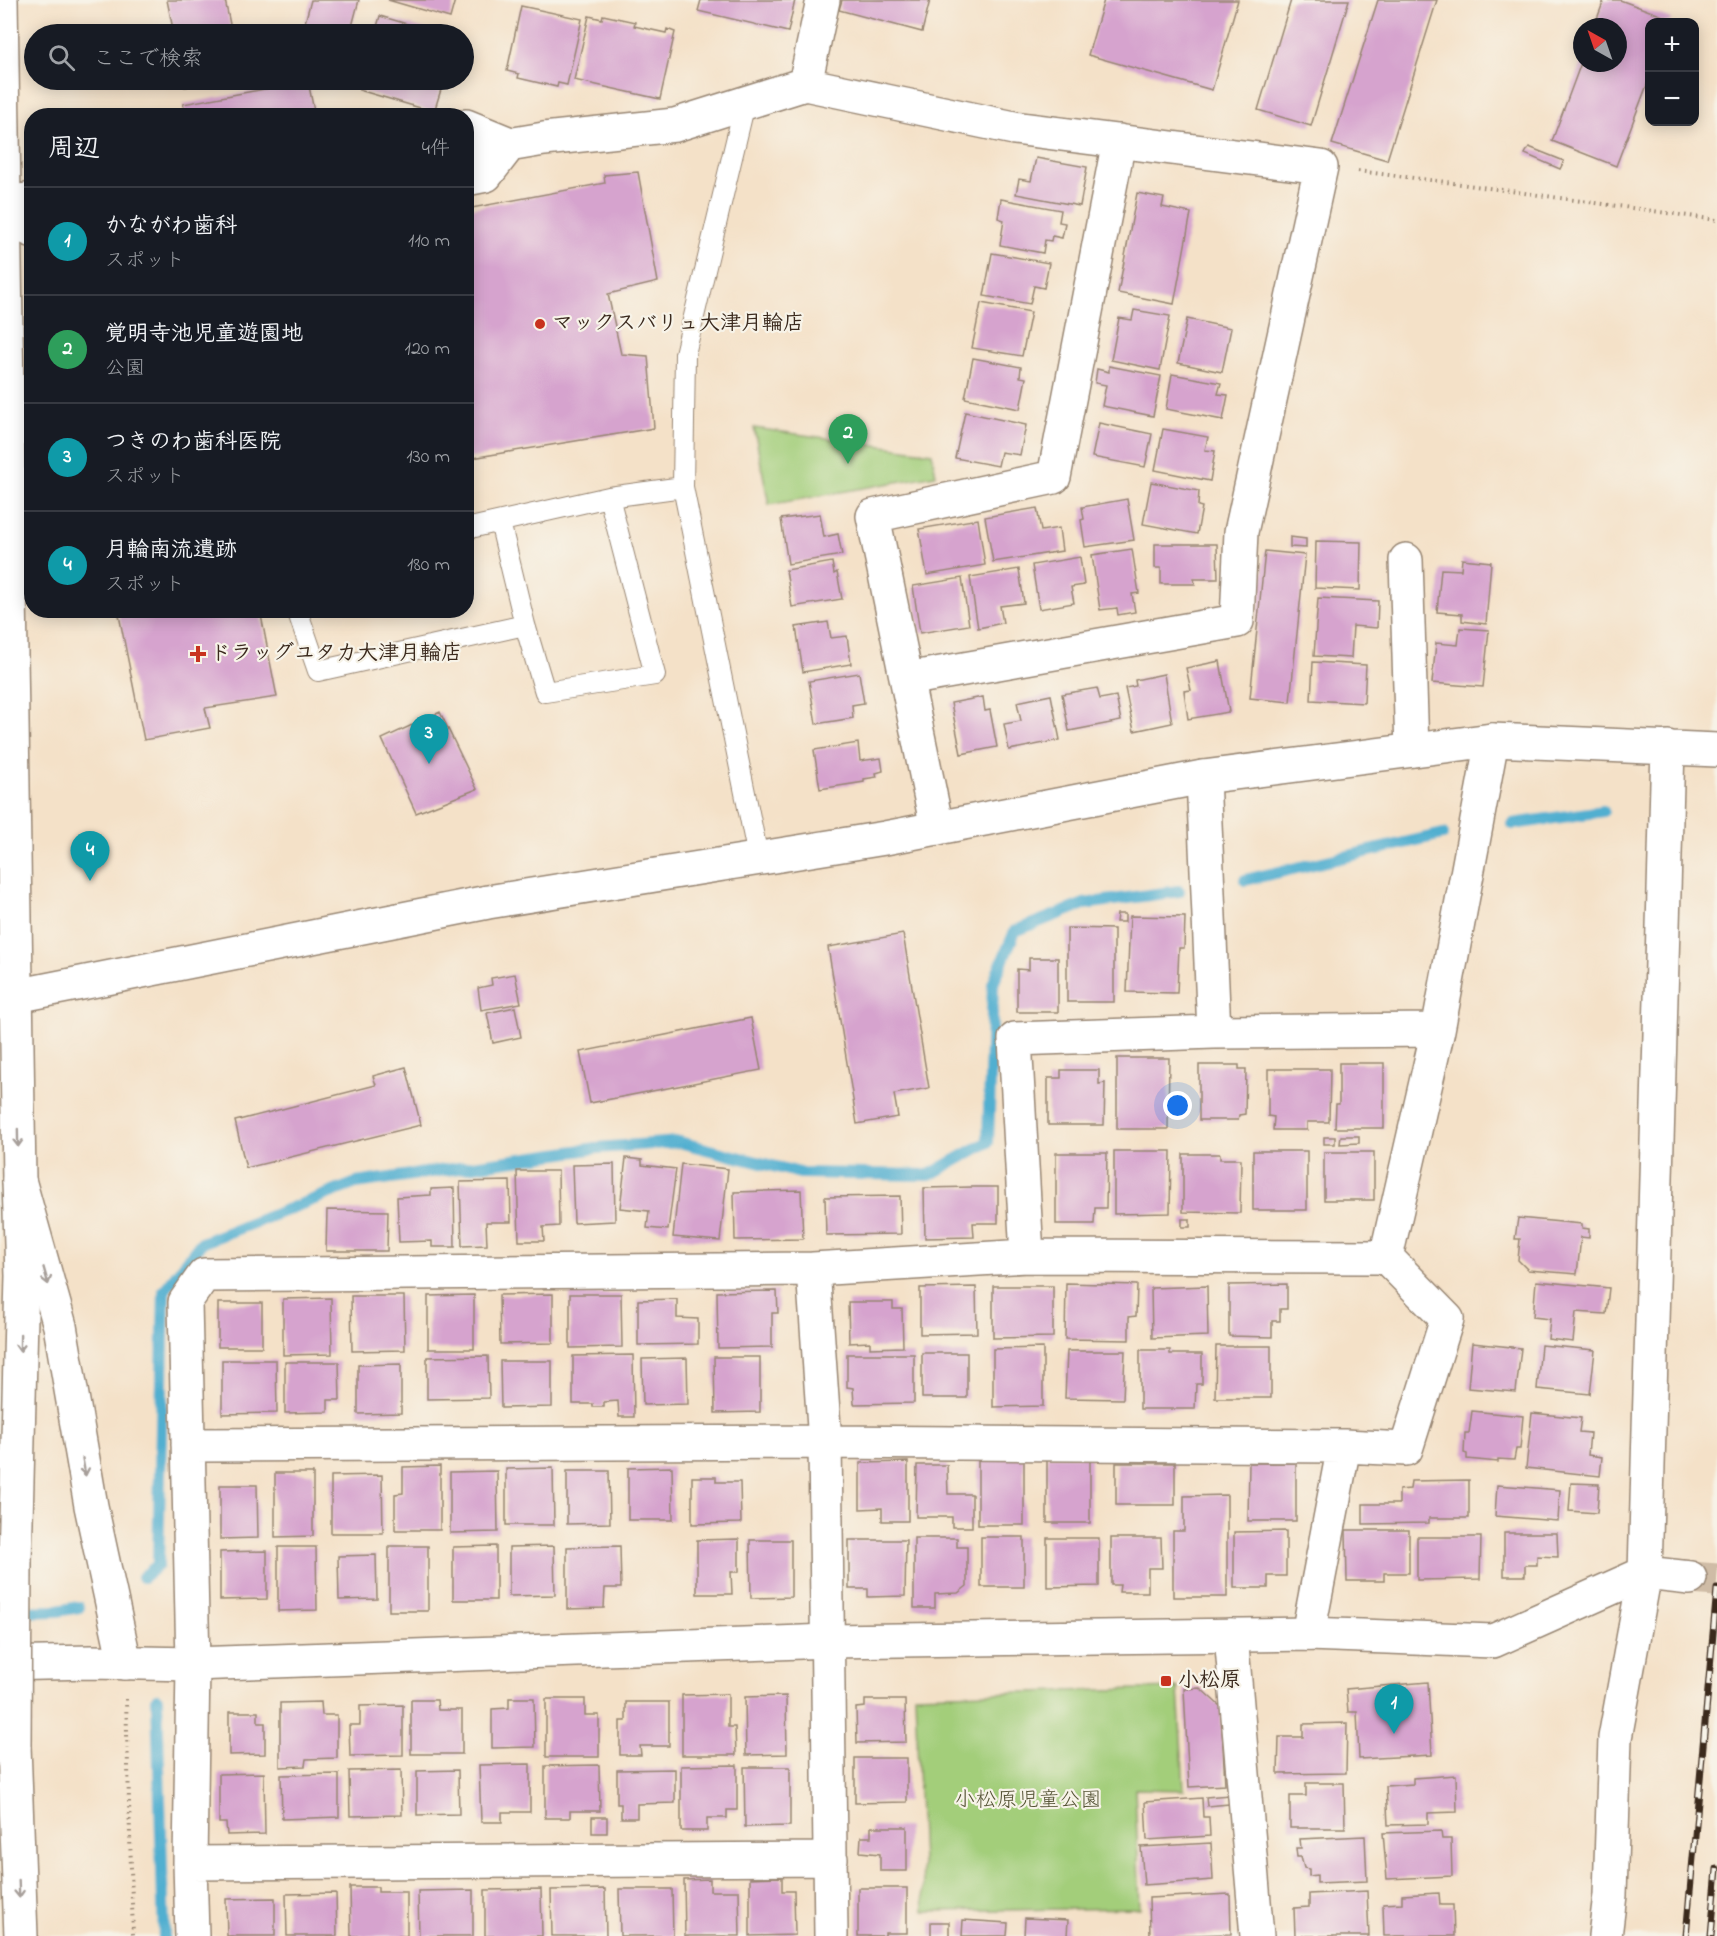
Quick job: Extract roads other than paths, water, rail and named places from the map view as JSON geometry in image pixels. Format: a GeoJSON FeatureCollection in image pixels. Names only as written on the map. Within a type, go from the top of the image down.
{"type":"FeatureCollection","features":[{"type":"Feature","properties":{"kind":"main road"},"geometry":{"type":"LineString","coordinates":[[1,0],[22,230],[20,479],[8,999],[19,1180],[22,1276],[15,1562],[14,1746],[21,1936]]}},
{"type":"Feature","properties":{"kind":"main road"},"geometry":{"type":"LineString","coordinates":[[805,84],[823,0]]}},
{"type":"Feature","properties":{"kind":"main road"},"geometry":{"type":"LineString","coordinates":[[474,151],[510,144],[675,125],[805,84],[1014,128],[1321,167],[1241,532],[1237,621],[907,679]]}},
{"type":"Feature","properties":{"kind":"main road"},"geometry":{"type":"LineString","coordinates":[[474,129],[510,144]]}},
{"type":"Feature","properties":{"kind":"main road"},"geometry":{"type":"LineString","coordinates":[[937,828],[873,516],[1054,477],[1119,141]]}},
{"type":"Feature","properties":{"kind":"main road"},"geometry":{"type":"LineString","coordinates":[[474,177],[486,175],[510,144]]}},
{"type":"Feature","properties":{"kind":"main road"},"geometry":{"type":"LineString","coordinates":[[1406,560],[1412,750]]}},
{"type":"Feature","properties":{"kind":"main road"},"geometry":{"type":"LineString","coordinates":[[8,999],[488,902],[937,828],[1203,777],[1492,740],[1717,750]]}},
{"type":"Feature","properties":{"kind":"main road"},"geometry":{"type":"LineString","coordinates":[[1386,1257],[1438,1030],[1492,740]]}},
{"type":"Feature","properties":{"kind":"main road"},"geometry":{"type":"LineString","coordinates":[[1605,1936],[1610,1895],[1616,1738],[1645,1573],[1668,747]]}},
{"type":"Feature","properties":{"kind":"main road"},"geometry":{"type":"LineString","coordinates":[[1203,777],[1214,1032]]}},
{"type":"Feature","properties":{"kind":"main road"},"geometry":{"type":"LineString","coordinates":[[1027,1256],[1015,1040],[1214,1032],[1438,1030]]}},
{"type":"Feature","properties":{"kind":"main road"},"geometry":{"type":"LineString","coordinates":[[19,1180],[60,1326],[91,1506],[125,1663]]}},
{"type":"Feature","properties":{"kind":"main road"},"geometry":{"type":"LineString","coordinates":[[188,1445],[825,1442],[1344,1446],[1406,1449],[1447,1319],[1386,1257],[1027,1256],[813,1269],[204,1275],[185,1302],[188,1445],[193,1664],[190,1863],[192,1936]]}},
{"type":"Feature","properties":{"kind":"main road"},"geometry":{"type":"LineString","coordinates":[[813,1269],[825,1442],[831,1936]]}},
{"type":"Feature","properties":{"kind":"main road"},"geometry":{"type":"LineString","coordinates":[[1308,1634],[1344,1446]]}},
{"type":"Feature","properties":{"kind":"main road"},"geometry":{"type":"LineString","coordinates":[[0,1664],[91,1662],[193,1664],[829,1641],[1308,1634],[1493,1641],[1645,1573],[1690,1578]]}},
{"type":"Feature","properties":{"kind":"main road"},"geometry":{"type":"LineString","coordinates":[[1231,1635],[1257,1936]]}},
{"type":"Feature","properties":{"kind":"main road"},"geometry":{"type":"LineString","coordinates":[[190,1863],[831,1859]]}},
{"type":"Feature","properties":{"kind":"lane"},"geometry":{"type":"LineString","coordinates":[[745,103],[685,354],[683,487],[758,857]]}},
{"type":"Feature","properties":{"kind":"lane"},"geometry":{"type":"LineString","coordinates":[[474,527],[609,497],[683,487]]}},
{"type":"Feature","properties":{"kind":"lane"},"geometry":{"type":"LineString","coordinates":[[500,522],[525,625],[545,692],[655,675],[609,497]]}},
{"type":"Feature","properties":{"kind":"lane"},"geometry":{"type":"LineString","coordinates":[[300,618],[318,671],[525,625]]}},
{"type":"Feature","properties":{"kind":"waterway"},"geometry":{"type":"LineString","coordinates":[[1513,824],[1603,811]]}},
{"type":"Feature","properties":{"kind":"waterway"},"geometry":{"type":"LineString","coordinates":[[1245,880],[1443,834]]}},
{"type":"Feature","properties":{"kind":"waterway"},"geometry":{"type":"LineString","coordinates":[[143,1577],[158,1565],[164,1291],[201,1243],[356,1183],[597,1148],[679,1142],[800,1173],[929,1175],[988,1142],[993,984],[1015,931],[1084,904],[1179,891]]}},
{"type":"Feature","properties":{"kind":"waterway"},"geometry":{"type":"LineString","coordinates":[[16,1612],[57,1611],[79,1607]]}},
{"type":"Feature","properties":{"kind":"waterway"},"geometry":{"type":"LineString","coordinates":[[157,1699],[164,1936]]}},
{"type":"Feature","properties":{"kind":"tunnel"},"geometry":{"type":"LineString","coordinates":[[1690,1578],[1717,1580]]}},
{"type":"Feature","properties":{"kind":"railway"},"geometry":{"type":"LineString","coordinates":[[1686,1936],[1717,1589]]}},
{"type":"Feature","properties":{"kind":"railway"},"geometry":{"type":"LineString","coordinates":[[1711,1936],[1717,1869]]}},
{"type":"Feature","properties":{"kind":"place","name":"マックスバリュ大津月輪店"},"geometry":{"type":"Point","coordinates":[540,324]}},
{"type":"Feature","properties":{"kind":"place","name":"覚明寺池児童遊園地"},"geometry":{"type":"Point","coordinates":[848,464]}},
{"type":"Feature","properties":{"kind":"place","name":"ドラッグユタカ大津月輪店"},"geometry":{"type":"Point","coordinates":[198,654]}},
{"type":"Feature","properties":{"kind":"place","name":"つきのわ歯科医院"},"geometry":{"type":"Point","coordinates":[429,764]}},
{"type":"Feature","properties":{"kind":"place","name":"月輪南流遺跡"},"geometry":{"type":"Point","coordinates":[90,881]}},
{"type":"Feature","properties":{"kind":"place","name":"小松原"},"geometry":{"type":"Point","coordinates":[1166,1681]}},
{"type":"Feature","properties":{"kind":"place","name":"かながわ歯科"},"geometry":{"type":"Point","coordinates":[1394,1734]}},
{"type":"Feature","properties":{"kind":"park label","name":"小松原児童公園"},"geometry":{"type":"Point","coordinates":[1028,1801]}}]}
